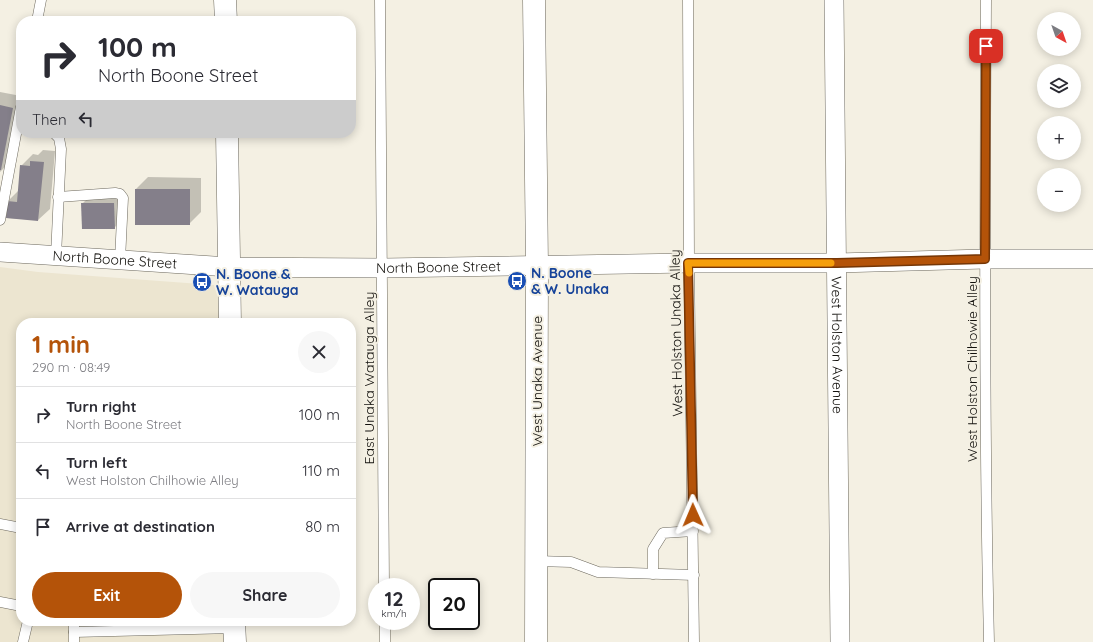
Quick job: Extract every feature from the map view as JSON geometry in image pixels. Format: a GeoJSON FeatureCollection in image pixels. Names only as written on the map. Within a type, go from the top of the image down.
{"type":"FeatureCollection","features":[{"type":"Feature","properties":{"kind":"main road"},"geometry":{"type":"LineString","coordinates":[[225,0],[226,16]]}},
{"type":"Feature","properties":{"kind":"main road","name":"West Unaka Avenue"},"geometry":{"type":"LineString","coordinates":[[534,0],[537,266],[536,642]]}},
{"type":"Feature","properties":{"kind":"main road"},"geometry":{"type":"LineString","coordinates":[[227,138],[230,318]]}},
{"type":"Feature","properties":{"kind":"street","name":"West Holston Avenue"},"geometry":{"type":"LineString","coordinates":[[834,0],[840,642]]}},
{"type":"Feature","properties":{"kind":"street","name":"North Boone Street"},"geometry":{"type":"LineString","coordinates":[[0,252],[229,267],[383,268],[688,263],[837,263],[985,259],[1093,259]]}},
{"type":"Feature","properties":{"kind":"lane"},"geometry":{"type":"LineString","coordinates":[[38,16],[41,0]]}},
{"type":"Feature","properties":{"kind":"lane","name":"East Unaka Watauga Alley"},"geometry":{"type":"LineString","coordinates":[[380,0],[384,578]]}},
{"type":"Feature","properties":{"kind":"lane","name":"West Holston Unaka Alley"},"geometry":{"type":"LineString","coordinates":[[688,0],[688,263],[694,642]]}},
{"type":"Feature","properties":{"kind":"lane","name":"West Holston Chilhowie Alley"},"geometry":{"type":"LineString","coordinates":[[986,0],[985,259],[989,642]]}},
{"type":"Feature","properties":{"kind":"lane"},"geometry":{"type":"LineString","coordinates":[[0,220],[17,138]]}},
{"type":"Feature","properties":{"kind":"lane"},"geometry":{"type":"LineString","coordinates":[[56,256],[59,138]]}},
{"type":"Feature","properties":{"kind":"lane"},"geometry":{"type":"LineString","coordinates":[[58,197],[115,193],[120,194],[123,198],[120,260]]}},
{"type":"Feature","properties":{"kind":"lane"},"geometry":{"type":"LineString","coordinates":[[0,524],[16,527]]}},
{"type":"Feature","properties":{"kind":"lane"},"geometry":{"type":"LineString","coordinates":[[653,574],[653,548],[663,534],[693,530]]}},
{"type":"Feature","properties":{"kind":"lane"},"geometry":{"type":"LineString","coordinates":[[536,561],[571,562],[598,572],[694,575]]}},
{"type":"Feature","properties":{"kind":"lane"},"geometry":{"type":"LineString","coordinates":[[0,602],[16,605]]}},
{"type":"Feature","properties":{"kind":"lane"},"geometry":{"type":"LineString","coordinates":[[23,642],[27,626]]}},
{"type":"Feature","properties":{"kind":"lane"},"geometry":{"type":"LineString","coordinates":[[74,626],[74,637],[234,630]]}},
{"type":"Feature","properties":{"kind":"lane"},"geometry":{"type":"LineString","coordinates":[[385,630],[385,642]]}},
{"type":"Feature","properties":{"kind":"shaded area"},"geometry":{"type":"Polygon","coordinates":[[[0,267],[38,272],[214,285],[221,294],[222,318],[16,318],[16,626],[225,626],[225,642],[0,642],[0,267]]]}},
{"type":"Feature","properties":{"kind":"building"},"geometry":{"type":"Polygon","coordinates":[[[0,105],[13,108],[1,170],[0,170],[0,105]]]}},
{"type":"Feature","properties":{"kind":"building"},"geometry":{"type":"Polygon","coordinates":[[[30,161],[44,162],[38,221],[6,218],[7,201],[17,202],[20,165],[30,166],[30,161]]]}},
{"type":"Feature","properties":{"kind":"building"},"geometry":{"type":"Polygon","coordinates":[[[135,189],[190,189],[190,225],[135,225],[135,189]]]}},
{"type":"Feature","properties":{"kind":"building"},"geometry":{"type":"Polygon","coordinates":[[[81,203],[114,203],[115,229],[82,229],[81,203]]]}},
{"type":"Feature","properties":{"kind":"slow traffic"},"geometry":{"type":"LineString","coordinates":[[689,273],[688,263],[831,263]]}},
{"type":"Feature","properties":{"kind":"place","name":"N. Boone & W. Unaka"},"geometry":{"type":"Point","coordinates":[517,281]}},
{"type":"Feature","properties":{"kind":"place","name":"N. Boone & W. Watauga"},"geometry":{"type":"Point","coordinates":[202,282]}},
{"type":"Feature","properties":{"kind":"route"},"geometry":{"type":"LineString","coordinates":[[693,515],[688,263],[837,263],[985,259],[986,46]]}}]}
